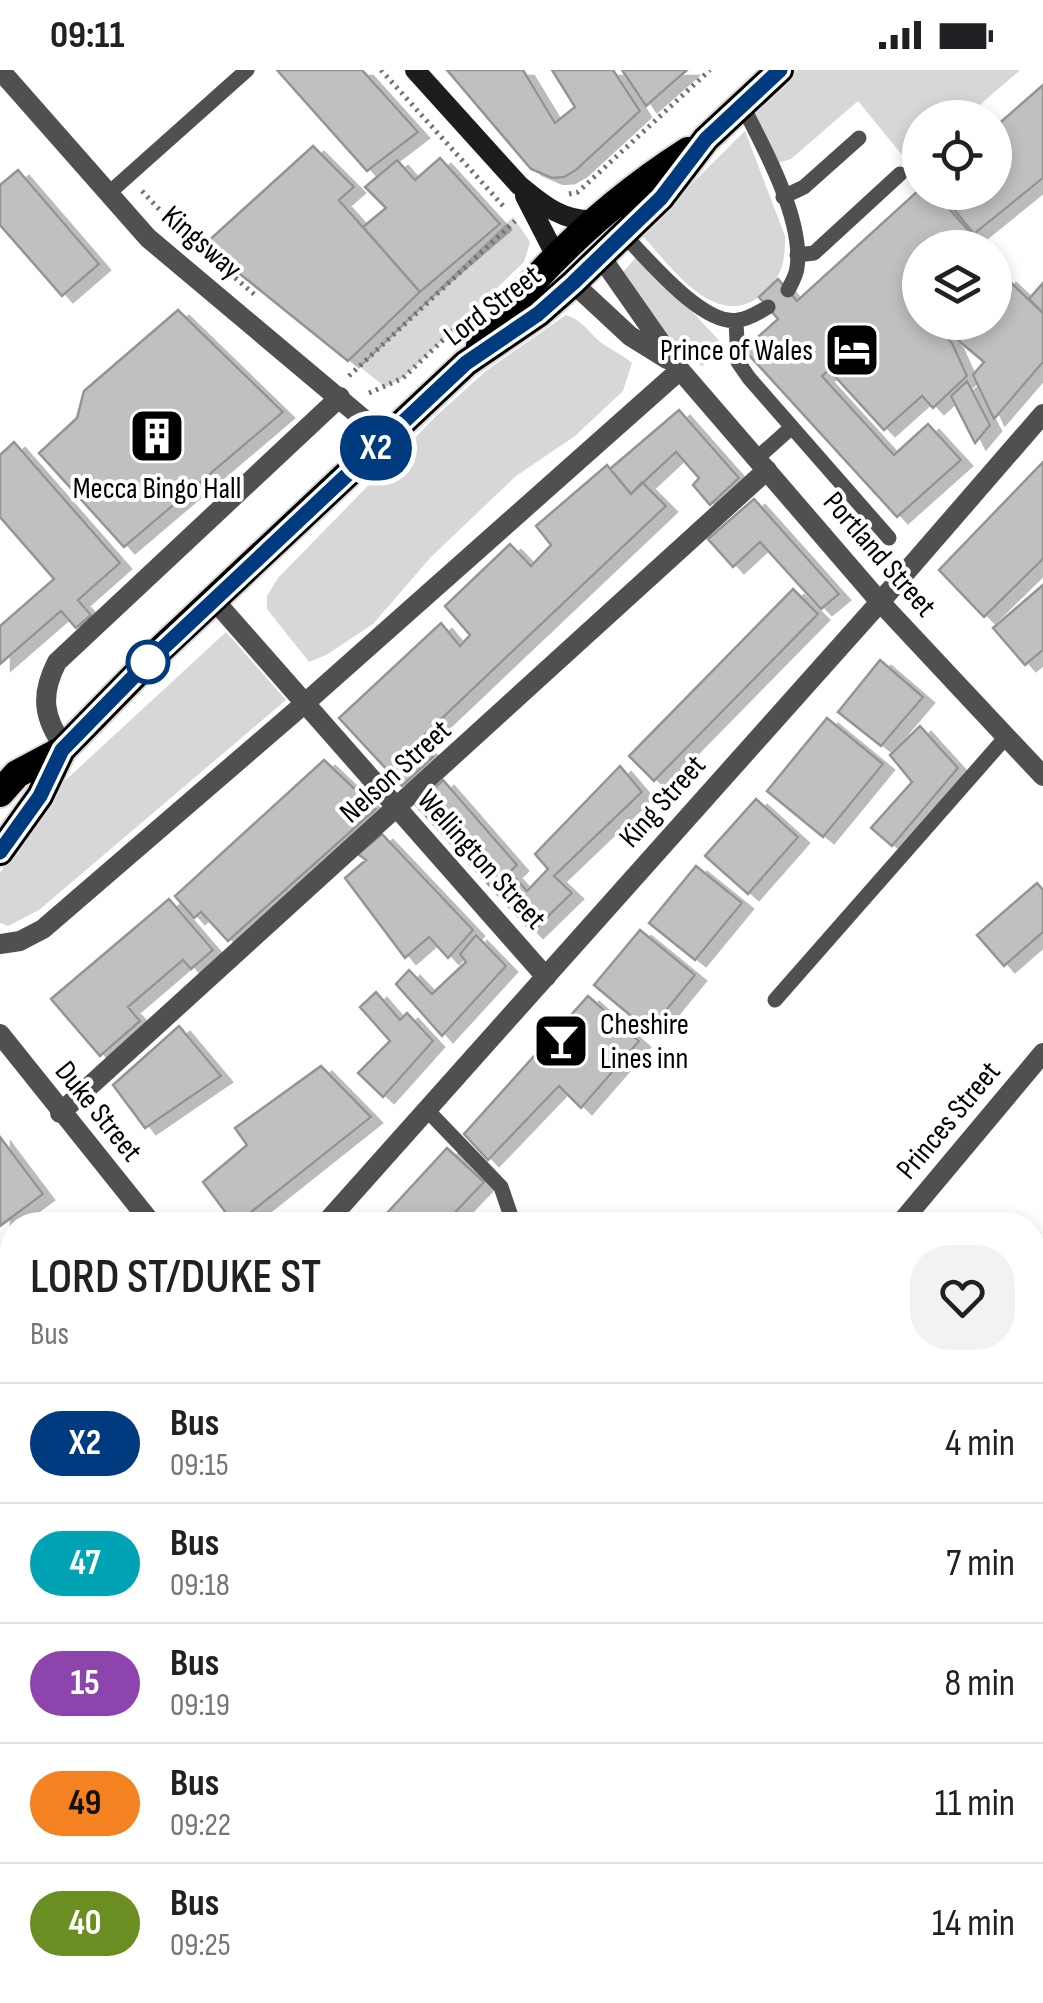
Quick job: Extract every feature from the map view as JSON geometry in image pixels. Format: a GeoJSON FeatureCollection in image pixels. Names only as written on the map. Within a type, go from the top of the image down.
{"type":"FeatureCollection","features":[{"type":"Feature","properties":{"kind":"highway","name":"Lord Street"},"geometry":{"type":"LineString","coordinates":[[0,793],[16,774],[63,749],[214,600],[466,363],[538,314],[573,283],[661,198],[706,139],[780,70]]}},
{"type":"Feature","properties":{"kind":"highway"},"geometry":{"type":"LineString","coordinates":[[466,363],[517,296],[557,258],[646,178],[706,139]]}},
{"type":"Feature","properties":{"kind":"highway","name":"Lord Street"},"geometry":{"type":"LineString","coordinates":[[0,852],[40,796],[63,749]]}},
{"type":"Feature","properties":{"kind":"main road"},"geometry":{"type":"LineString","coordinates":[[415,70],[518,186],[557,258]]}},
{"type":"Feature","properties":{"kind":"main road"},"geometry":{"type":"LineString","coordinates":[[518,186],[562,216],[598,220]]}},
{"type":"Feature","properties":{"kind":"street","name":"Kingsway"},"geometry":{"type":"LineString","coordinates":[[0,70],[148,238],[386,438]]}},
{"type":"Feature","properties":{"kind":"street","name":"Portland Street"},"geometry":{"type":"LineString","coordinates":[[600,257],[678,368],[880,602],[1043,776]]}},
{"type":"Feature","properties":{"kind":"street","name":"Portland Street"},"geometry":{"type":"LineString","coordinates":[[573,283],[630,336],[678,368]]}},
{"type":"Feature","properties":{"kind":"street"},"geometry":{"type":"LineString","coordinates":[[0,944],[20,941],[43,929],[304,704],[678,368]]}},
{"type":"Feature","properties":{"kind":"street"},"geometry":{"type":"LineString","coordinates":[[63,749],[44,710],[48,678],[57,662],[340,398]]}},
{"type":"Feature","properties":{"kind":"street","name":"King Street"},"geometry":{"type":"LineString","coordinates":[[336,1212],[1043,414]]}},
{"type":"Feature","properties":{"kind":"street","name":"Nelson Street"},"geometry":{"type":"LineString","coordinates":[[60,1113],[398,809],[762,464]]}},
{"type":"Feature","properties":{"kind":"street","name":"Wellington Street"},"geometry":{"type":"LineString","coordinates":[[214,600],[546,976]]}},
{"type":"Feature","properties":{"kind":"street","name":"Duke Street"},"geometry":{"type":"LineString","coordinates":[[0,1034],[142,1212]]}},
{"type":"Feature","properties":{"kind":"street","name":"Princes Street"},"geometry":{"type":"LineString","coordinates":[[909,1212],[1043,1053]]}},
{"type":"Feature","properties":{"kind":"lane"},"geometry":{"type":"LineString","coordinates":[[108,193],[247,70]]}},
{"type":"Feature","properties":{"kind":"lane"},"geometry":{"type":"LineString","coordinates":[[742,105],[772,165],[796,234],[797,270],[788,290]]}},
{"type":"Feature","properties":{"kind":"lane"},"geometry":{"type":"LineString","coordinates":[[783,197],[804,187],[858,138]]}},
{"type":"Feature","properties":{"kind":"lane"},"geometry":{"type":"LineString","coordinates":[[797,255],[814,253],[900,174]]}},
{"type":"Feature","properties":{"kind":"lane"},"geometry":{"type":"LineString","coordinates":[[624,235],[684,296],[725,319],[736,322],[768,307]]}},
{"type":"Feature","properties":{"kind":"lane"},"geometry":{"type":"LineString","coordinates":[[736,322],[738,362],[889,538]]}},
{"type":"Feature","properties":{"kind":"lane"},"geometry":{"type":"LineString","coordinates":[[762,464],[792,427]]}},
{"type":"Feature","properties":{"kind":"lane"},"geometry":{"type":"LineString","coordinates":[[775,1000],[1006,737]]}},
{"type":"Feature","properties":{"kind":"lane"},"geometry":{"type":"LineString","coordinates":[[427,1110],[501,1188],[509,1212]]}},
{"type":"Feature","properties":{"kind":"path"},"geometry":{"type":"LineString","coordinates":[[380,70],[525,231]]}},
{"type":"Feature","properties":{"kind":"path"},"geometry":{"type":"LineString","coordinates":[[566,194],[578,192],[710,70]]}},
{"type":"Feature","properties":{"kind":"path"},"geometry":{"type":"LineString","coordinates":[[128,176],[176,226],[262,302]]}},
{"type":"Feature","properties":{"kind":"path"},"geometry":{"type":"LineString","coordinates":[[470,314],[403,378],[371,395],[349,376],[516,220]]}},
{"type":"Feature","properties":{"kind":"shaded area"},"geometry":{"type":"Polygon","coordinates":[[[798,70],[1020,70],[986,100],[902,100],[902,155],[858,101],[791,159],[772,165],[748,117],[798,70]]]}},
{"type":"Feature","properties":{"kind":"shaded area"},"geometry":{"type":"Polygon","coordinates":[[[745,131],[785,236],[784,253],[782,267],[765,292],[747,303],[730,306],[696,292],[641,234],[745,131]]]}},
{"type":"Feature","properties":{"kind":"shaded area"},"geometry":{"type":"Polygon","coordinates":[[[513,217],[530,242],[524,262],[403,378],[385,387],[359,366],[513,217]]]}},
{"type":"Feature","properties":{"kind":"shaded area"},"geometry":{"type":"Polygon","coordinates":[[[639,254],[726,348],[702,366],[677,350],[622,273],[639,254]]]}},
{"type":"Feature","properties":{"kind":"shaded area"},"geometry":{"type":"Polygon","coordinates":[[[566,315],[632,363],[623,391],[575,436],[516,476],[431,557],[373,624],[309,662],[267,609],[267,596],[278,578],[438,414],[487,370],[566,315]]]}},
{"type":"Feature","properties":{"kind":"shaded area"},"geometry":{"type":"Polygon","coordinates":[[[226,632],[286,700],[39,910],[8,926],[0,923],[0,873],[56,789],[226,632]]]}},
{"type":"Feature","properties":{"kind":"building"},"geometry":{"type":"Polygon","coordinates":[[[277,70],[362,70],[418,132],[367,171],[277,70]]]}},
{"type":"Feature","properties":{"kind":"building"},"geometry":{"type":"Polygon","coordinates":[[[447,70],[523,70],[555,123],[575,107],[552,70],[613,70],[640,111],[576,170],[552,178],[531,169],[447,70]]]}},
{"type":"Feature","properties":{"kind":"building"},"geometry":{"type":"Polygon","coordinates":[[[622,70],[687,70],[646,106],[622,70]]]}},
{"type":"Feature","properties":{"kind":"building"},"geometry":{"type":"Polygon","coordinates":[[[1043,85],[1043,178],[1012,203],[1012,112],[1043,85]]]}},
{"type":"Feature","properties":{"kind":"building"},"geometry":{"type":"Polygon","coordinates":[[[313,146],[354,187],[339,200],[420,292],[348,361],[204,245],[313,146]]]}},
{"type":"Feature","properties":{"kind":"building"},"geometry":{"type":"Polygon","coordinates":[[[440,158],[500,224],[420,292],[363,227],[386,208],[365,187],[397,160],[415,180],[440,158]]]}},
{"type":"Feature","properties":{"kind":"building"},"geometry":{"type":"Polygon","coordinates":[[[18,170],[99,264],[62,296],[0,225],[0,185],[18,170]]]}},
{"type":"Feature","properties":{"kind":"building","name":"Prince of Wales"},"geometry":{"type":"Polygon","coordinates":[[[902,205],[902,210],[950,210],[968,230],[902,230],[902,340],[949,340],[967,376],[933,408],[922,396],[884,430],[829,370],[822,376],[894,455],[928,424],[961,460],[897,517],[748,354],[749,345],[778,319],[759,297],[778,279],[797,301],[902,205]]]}},
{"type":"Feature","properties":{"kind":"building"},"geometry":{"type":"Polygon","coordinates":[[[955,210],[1004,210],[979,230],[971,230],[955,210]]]}},
{"type":"Feature","properties":{"kind":"building"},"geometry":{"type":"Polygon","coordinates":[[[1043,283],[1043,313],[1029,299],[1043,283]]]}},
{"type":"Feature","properties":{"kind":"building"},"geometry":{"type":"Polygon","coordinates":[[[1012,284],[1043,313],[1043,362],[994,419],[973,375],[984,362],[958,340],[1012,340],[1012,284]]]}},
{"type":"Feature","properties":{"kind":"building","name":"Mecca Bingo Hall"},"geometry":{"type":"Polygon","coordinates":[[[178,310],[283,412],[124,547],[39,453],[77,418],[84,391],[178,310]]]}},
{"type":"Feature","properties":{"kind":"building"},"geometry":{"type":"Polygon","coordinates":[[[967,381],[990,425],[975,443],[951,396],[967,381]]]}},
{"type":"Feature","properties":{"kind":"building"},"geometry":{"type":"Polygon","coordinates":[[[679,410],[739,478],[710,505],[693,485],[699,478],[676,452],[631,494],[610,469],[679,410]]]}},
{"type":"Feature","properties":{"kind":"building"},"geometry":{"type":"Polygon","coordinates":[[[14,442],[120,563],[78,600],[91,615],[76,628],[61,611],[0,664],[0,626],[54,579],[0,517],[0,455],[14,442]]]}},
{"type":"Feature","properties":{"kind":"building"},"geometry":{"type":"Polygon","coordinates":[[[1043,462],[1043,559],[984,617],[939,570],[1043,462]]]}},
{"type":"Feature","properties":{"kind":"building"},"geometry":{"type":"Polygon","coordinates":[[[607,465],[631,494],[642,482],[666,506],[418,741],[433,757],[402,786],[339,718],[441,623],[460,646],[470,635],[445,606],[510,544],[531,566],[551,545],[536,526],[607,465]]]}},
{"type":"Feature","properties":{"kind":"building"},"geometry":{"type":"Polygon","coordinates":[[[754,499],[839,594],[821,609],[760,542],[733,567],[708,539],[754,499]]]}},
{"type":"Feature","properties":{"kind":"building"},"geometry":{"type":"Polygon","coordinates":[[[1043,585],[1043,650],[1025,665],[993,628],[1043,585]]]}},
{"type":"Feature","properties":{"kind":"building"},"geometry":{"type":"Polygon","coordinates":[[[793,589],[818,614],[654,781],[629,756],[793,589]]]}},
{"type":"Feature","properties":{"kind":"building"},"geometry":{"type":"Polygon","coordinates":[[[880,660],[923,697],[881,746],[838,712],[880,660]]]}},
{"type":"Feature","properties":{"kind":"building"},"geometry":{"type":"Polygon","coordinates":[[[827,718],[883,764],[823,837],[767,791],[827,718]]]}},
{"type":"Feature","properties":{"kind":"building"},"geometry":{"type":"Polygon","coordinates":[[[920,726],[958,768],[892,846],[871,828],[912,782],[890,755],[920,726]]]}},
{"type":"Feature","properties":{"kind":"building"},"geometry":{"type":"Polygon","coordinates":[[[324,760],[376,809],[228,941],[201,912],[194,918],[175,896],[324,760]]]}},
{"type":"Feature","properties":{"kind":"building"},"geometry":{"type":"Polygon","coordinates":[[[620,766],[642,792],[554,876],[572,893],[532,932],[416,805],[443,780],[517,865],[510,872],[527,891],[548,869],[535,854],[620,766]]]}},
{"type":"Feature","properties":{"kind":"building"},"geometry":{"type":"Polygon","coordinates":[[[756,799],[798,837],[748,894],[705,856],[756,799]]]}},
{"type":"Feature","properties":{"kind":"building"},"geometry":{"type":"Polygon","coordinates":[[[382,834],[473,930],[448,958],[429,937],[405,958],[345,878],[366,860],[358,854],[382,834]]]}},
{"type":"Feature","properties":{"kind":"building"},"geometry":{"type":"Polygon","coordinates":[[[696,866],[742,903],[695,960],[649,923],[696,866]]]}},
{"type":"Feature","properties":{"kind":"building"},"geometry":{"type":"Polygon","coordinates":[[[1037,883],[1043,890],[1043,932],[1004,966],[977,935],[1037,883]]]}},
{"type":"Feature","properties":{"kind":"building"},"geometry":{"type":"Polygon","coordinates":[[[169,899],[213,950],[191,969],[183,960],[128,1007],[140,1021],[100,1056],[51,999],[169,899]]]}},
{"type":"Feature","properties":{"kind":"building"},"geometry":{"type":"Polygon","coordinates":[[[640,930],[695,975],[649,1031],[594,985],[640,930]]]}},
{"type":"Feature","properties":{"kind":"building"},"geometry":{"type":"Polygon","coordinates":[[[476,935],[506,966],[442,1036],[396,984],[409,970],[432,994],[466,962],[460,954],[476,935]]]}},
{"type":"Feature","properties":{"kind":"building"},"geometry":{"type":"Polygon","coordinates":[[[376,992],[400,1020],[407,1013],[433,1041],[383,1097],[358,1073],[390,1041],[360,1007],[376,992]]]}},
{"type":"Feature","properties":{"kind":"building"},"geometry":{"type":"Polygon","coordinates":[[[588,996],[639,1041],[581,1108],[559,1086],[488,1160],[464,1134],[588,996]]]}},
{"type":"Feature","properties":{"kind":"building"},"geometry":{"type":"Polygon","coordinates":[[[179,1026],[221,1076],[145,1128],[113,1085],[179,1026]]]}},
{"type":"Feature","properties":{"kind":"building"},"geometry":{"type":"Polygon","coordinates":[[[321,1066],[371,1117],[251,1212],[225,1212],[203,1182],[247,1145],[235,1128],[321,1066]]]}},
{"type":"Feature","properties":{"kind":"building"},"geometry":{"type":"Polygon","coordinates":[[[0,1137],[43,1194],[19,1212],[0,1212],[0,1137]]]}},
{"type":"Feature","properties":{"kind":"building"},"geometry":{"type":"Polygon","coordinates":[[[447,1148],[484,1182],[455,1212],[388,1212],[447,1148]]]}},
{"type":"Feature","properties":{"kind":"bus line","name":"X2"},"geometry":{"type":"LineString","coordinates":[[0,852],[40,796],[62,750],[147,663],[466,363],[538,314],[573,283],[661,198],[706,139],[780,70]]}},
{"type":"Feature","properties":{"kind":"place","name":"Prince of Wales"},"geometry":{"type":"Point","coordinates":[852,350]}},
{"type":"Feature","properties":{"kind":"place","name":"Mecca Bingo Hall"},"geometry":{"type":"Point","coordinates":[157,436]}},
{"type":"Feature","properties":{"kind":"place","name":"Cheshire Lines inn"},"geometry":{"type":"Point","coordinates":[561,1041]}}]}
